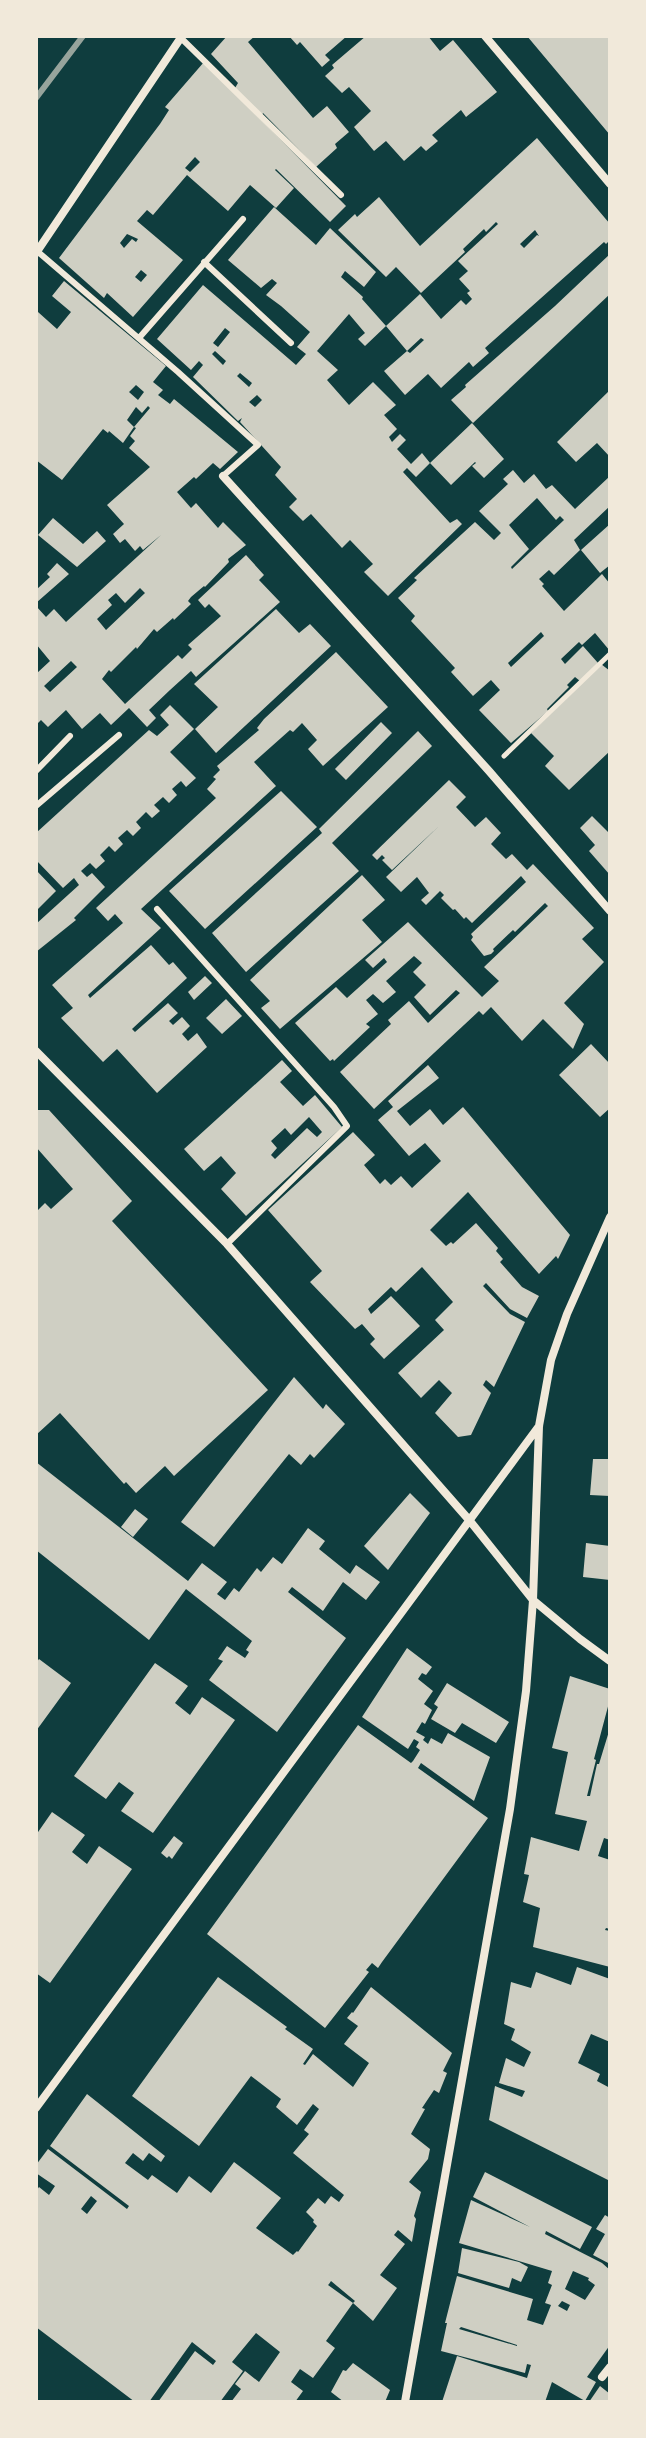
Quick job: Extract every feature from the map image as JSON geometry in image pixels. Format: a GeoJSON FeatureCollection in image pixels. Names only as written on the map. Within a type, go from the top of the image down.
{"type":"FeatureCollection","features":[{"type":"Feature","properties":{"kind":"street"},"geometry":{"type":"LineString","coordinates":[[485,36],[608,177]]}},
{"type":"Feature","properties":{"kind":"street"},"geometry":{"type":"LineString","coordinates":[[37,252],[182,37]]}},
{"type":"Feature","properties":{"kind":"street"},"geometry":{"type":"LineString","coordinates":[[223,476],[489,771],[610,911]]}},
{"type":"Feature","properties":{"kind":"street"},"geometry":{"type":"LineString","coordinates":[[36,1051],[227,1244],[470,1521],[533,1600],[610,1661]]}},
{"type":"Feature","properties":{"kind":"street"},"geometry":{"type":"LineString","coordinates":[[405,2402],[510,1809],[526,1691],[533,1600],[539,1426],[551,1360],[567,1314],[610,1217]]}},
{"type":"Feature","properties":{"kind":"street"},"geometry":{"type":"LineString","coordinates":[[36,2108],[539,1426]]}},
{"type":"Feature","properties":{"kind":"street"},"geometry":{"type":"LineString","coordinates":[[606,2380],[610,2367]]}},
{"type":"Feature","properties":{"kind":"lane"},"geometry":{"type":"LineString","coordinates":[[182,37],[341,195]]}},
{"type":"Feature","properties":{"kind":"lane"},"geometry":{"type":"LineString","coordinates":[[139,338],[243,219]]}},
{"type":"Feature","properties":{"kind":"lane"},"geometry":{"type":"LineString","coordinates":[[37,252],[258,445],[223,476]]}},
{"type":"Feature","properties":{"kind":"lane"},"geometry":{"type":"LineString","coordinates":[[204,262],[291,343]]}},
{"type":"Feature","properties":{"kind":"lane"},"geometry":{"type":"LineString","coordinates":[[36,806],[119,735]]}},
{"type":"Feature","properties":{"kind":"lane"},"geometry":{"type":"LineString","coordinates":[[36,771],[70,736]]}},
{"type":"Feature","properties":{"kind":"lane"},"geometry":{"type":"LineString","coordinates":[[157,909],[334,1107],[347,1126],[227,1244]]}},
{"type":"Feature","properties":{"kind":"path"},"geometry":{"type":"LineString","coordinates":[[489,771],[610,654]]}},
{"type":"Feature","properties":{"kind":"building"},"geometry":{"type":"Polygon","coordinates":[[[227,36],[255,36],[248,42],[313,118],[327,106],[349,132],[316,167],[235,88],[238,83],[211,54],[227,36]]]}},
{"type":"Feature","properties":{"kind":"building"},"geometry":{"type":"Polygon","coordinates":[[[289,36],[347,36],[325,55],[330,60],[322,67],[300,42],[297,45],[289,36]]]}},
{"type":"Feature","properties":{"kind":"building"},"geometry":{"type":"Polygon","coordinates":[[[366,36],[428,36],[440,51],[453,40],[497,92],[466,117],[461,110],[432,135],[438,141],[426,151],[421,146],[404,161],[386,141],[374,151],[354,127],[371,111],[349,87],[342,93],[325,76],[334,68],[332,65],[366,36]]]}},
{"type":"Feature","properties":{"kind":"building"},"geometry":{"type":"Polygon","coordinates":[[[527,36],[610,36],[610,135],[527,36]]]}},
{"type":"Feature","properties":{"kind":"building"},"geometry":{"type":"Polygon","coordinates":[[[204,62],[346,206],[330,222],[276,169],[294,188],[276,208],[250,185],[228,211],[187,175],[153,215],[147,210],[137,221],[183,260],[133,317],[107,293],[104,298],[59,258],[160,124],[169,110],[165,107],[204,62]],[[195,157],[185,168],[190,172],[200,162],[195,157]],[[127,234],[120,243],[124,248],[132,239],[136,242],[138,239],[127,234]],[[141,270],[135,277],[141,282],[147,275],[141,270]]]}},
{"type":"Feature","properties":{"kind":"building"},"geometry":{"type":"Polygon","coordinates":[[[537,138],[610,224],[610,240],[606,244],[604,242],[485,348],[489,353],[473,367],[469,362],[441,388],[428,374],[405,395],[384,371],[407,351],[386,326],[420,294],[441,319],[461,300],[466,305],[472,299],[467,293],[470,291],[459,279],[468,271],[458,261],[498,224],[496,222],[486,232],[484,229],[463,249],[465,252],[421,293],[396,267],[386,277],[338,230],[379,197],[420,246],[537,138]],[[535,230],[520,244],[524,248],[539,236],[535,230]],[[421,338],[407,351],[410,353],[424,340],[421,338]]]}},
{"type":"Feature","properties":{"kind":"building"},"geometry":{"type":"Polygon","coordinates":[[[274,207],[316,245],[330,228],[376,272],[364,287],[345,271],[341,277],[363,297],[386,326],[365,346],[358,339],[365,333],[349,314],[317,351],[338,370],[327,380],[349,405],[373,382],[396,405],[384,415],[397,429],[389,437],[392,442],[400,434],[406,440],[397,449],[411,464],[422,453],[430,463],[416,477],[407,468],[403,472],[450,523],[457,519],[462,524],[388,596],[364,572],[373,564],[350,540],[342,548],[311,514],[303,521],[289,507],[297,499],[275,475],[281,467],[240,422],[242,418],[238,421],[193,377],[203,365],[199,361],[191,370],[157,339],[203,285],[296,365],[306,354],[297,347],[310,332],[266,295],[277,283],[272,279],[261,288],[228,260],[274,207]],[[225,328],[213,343],[218,347],[230,332],[225,328]],[[215,351],[212,354],[223,365],[226,361],[215,351]],[[240,373],[237,376],[249,387],[252,383],[240,373]],[[257,395],[249,402],[255,407],[262,400],[257,395]]]}},
{"type":"Feature","properties":{"kind":"building"},"geometry":{"type":"Polygon","coordinates":[[[610,254],[610,294],[473,423],[451,400],[610,254]]]}},
{"type":"Feature","properties":{"kind":"building"},"geometry":{"type":"Polygon","coordinates":[[[64,281],[166,366],[153,382],[163,390],[158,395],[170,404],[174,399],[238,452],[220,469],[213,463],[177,492],[191,508],[196,503],[218,528],[223,522],[246,545],[191,597],[188,601],[191,604],[174,620],[157,632],[154,629],[137,649],[102,679],[125,704],[178,655],[182,659],[192,649],[188,645],[221,616],[209,604],[205,608],[198,600],[246,555],[264,575],[259,580],[280,602],[196,677],[191,671],[170,690],[149,710],[156,718],[147,727],[129,708],[111,725],[100,713],[82,729],[66,710],[48,727],[41,720],[36,725],[36,674],[50,661],[36,644],[36,606],[46,617],[54,609],[66,622],[161,535],[143,550],[140,546],[135,551],[125,539],[120,543],[113,534],[124,524],[107,505],[150,467],[129,448],[135,441],[130,436],[136,428],[123,443],[103,429],[62,480],[36,460],[36,314],[38,312],[57,329],[71,312],[52,296],[64,281]],[[136,385],[129,392],[138,400],[144,392],[136,385]],[[148,406],[142,413],[136,407],[127,420],[134,427],[150,408],[148,406]],[[140,588],[125,603],[116,593],[108,600],[112,605],[97,619],[106,630],[145,593],[140,588]],[[71,661],[44,686],[50,692],[77,667],[71,661]]]}},
{"type":"Feature","properties":{"kind":"building"},"geometry":{"type":"Polygon","coordinates":[[[610,390],[610,457],[597,443],[576,462],[557,442],[610,390]]]}},
{"type":"Feature","properties":{"kind":"building"},"geometry":{"type":"Polygon","coordinates":[[[472,423],[504,459],[484,478],[472,466],[475,462],[451,485],[430,463],[472,423]]]}},
{"type":"Feature","properties":{"kind":"building"},"geometry":{"type":"Polygon","coordinates":[[[513,470],[524,483],[534,474],[546,489],[552,485],[575,509],[610,476],[610,506],[574,540],[580,550],[554,575],[549,570],[539,579],[564,611],[602,574],[610,584],[610,651],[595,633],[582,645],[579,642],[561,659],[565,664],[583,646],[598,663],[580,681],[575,677],[548,711],[511,743],[479,710],[500,690],[491,680],[473,696],[451,672],[455,668],[411,621],[415,616],[398,598],[417,580],[414,578],[475,522],[494,540],[501,533],[479,511],[508,484],[503,479],[513,470]],[[537,498],[509,525],[529,549],[512,569],[564,520],[560,516],[556,520],[537,498]],[[541,632],[508,663],[511,667],[544,636],[541,632]]]}},
{"type":"Feature","properties":{"kind":"building"},"geometry":{"type":"Polygon","coordinates":[[[53,518],[83,544],[97,531],[106,541],[77,567],[38,535],[53,518]]]}},
{"type":"Feature","properties":{"kind":"building"},"geometry":{"type":"Polygon","coordinates":[[[610,524],[610,565],[600,573],[581,550],[610,524]]]}},
{"type":"Feature","properties":{"kind":"building"},"geometry":{"type":"Polygon","coordinates":[[[57,563],[69,574],[36,603],[36,590],[50,577],[47,574],[57,563]]]}},
{"type":"Feature","properties":{"kind":"building"},"geometry":{"type":"Polygon","coordinates":[[[276,609],[299,633],[310,624],[331,646],[216,753],[195,729],[218,707],[194,684],[276,609]]]}},
{"type":"Feature","properties":{"kind":"building"},"geometry":{"type":"Polygon","coordinates":[[[336,652],[388,707],[323,766],[308,749],[317,740],[302,723],[254,762],[276,786],[141,909],[161,928],[88,995],[90,998],[151,945],[169,965],[173,962],[187,978],[132,1029],[135,1032],[168,1003],[178,1013],[169,1021],[173,1025],[182,1017],[190,1026],[182,1034],[188,1041],[197,1033],[207,1047],[157,1093],[117,1049],[103,1062],[61,1018],[73,1008],[52,985],[123,923],[115,914],[108,921],[96,908],[216,798],[207,789],[220,770],[217,766],[259,730],[257,728],[264,719],[336,652]]]}},
{"type":"Feature","properties":{"kind":"building"},"geometry":{"type":"Polygon","coordinates":[[[601,664],[610,671],[610,751],[569,790],[545,766],[554,756],[531,733],[601,664]]]}},
{"type":"Feature","properties":{"kind":"building"},"geometry":{"type":"Polygon","coordinates":[[[170,705],[194,729],[170,752],[196,778],[186,787],[181,781],[172,789],[177,795],[169,803],[163,797],[154,805],[160,811],[152,818],[146,812],[136,822],[141,828],[133,836],[127,830],[118,838],[123,844],[115,852],[109,846],[100,855],[105,861],[96,869],[90,863],[81,871],[87,877],[92,873],[105,887],[74,918],[76,920],[36,952],[36,924],[79,885],[74,878],[63,888],[36,860],[36,833],[149,730],[157,736],[169,725],[160,715],[170,705]]]}},
{"type":"Feature","properties":{"kind":"building"},"geometry":{"type":"Polygon","coordinates":[[[381,722],[392,733],[346,780],[335,769],[381,722]]]}},
{"type":"Feature","properties":{"kind":"building"},"geometry":{"type":"Polygon","coordinates":[[[418,731],[432,746],[332,843],[359,871],[246,972],[212,933],[322,833],[319,829],[418,731]]]}},
{"type":"Feature","properties":{"kind":"building"},"geometry":{"type":"Polygon","coordinates":[[[449,780],[466,797],[456,807],[475,827],[486,817],[501,833],[491,844],[506,859],[512,854],[527,870],[533,864],[594,928],[582,939],[604,962],[564,1003],[584,1024],[573,1049],[543,1019],[522,1041],[491,1007],[483,1015],[479,1011],[374,1109],[340,1072],[391,1024],[388,1020],[409,1001],[428,1023],[460,993],[456,990],[430,1015],[414,997],[426,985],[413,972],[422,963],[414,956],[386,981],[396,992],[383,1003],[373,994],[366,1000],[378,1014],[366,1024],[370,1027],[334,1061],[330,1061],[295,1023],[336,987],[347,998],[387,962],[384,958],[373,968],[365,960],[408,922],[482,997],[499,981],[484,967],[548,906],[545,903],[491,954],[484,956],[471,940],[471,934],[526,882],[521,876],[472,923],[441,898],[444,895],[440,891],[426,905],[421,900],[429,893],[417,877],[401,892],[386,877],[439,826],[392,870],[382,860],[385,858],[382,855],[377,860],[372,855],[449,780]]]}},
{"type":"Feature","properties":{"kind":"building"},"geometry":{"type":"Polygon","coordinates":[[[281,791],[317,827],[205,929],[169,891],[281,791]]]}},
{"type":"Feature","properties":{"kind":"building"},"geometry":{"type":"Polygon","coordinates":[[[592,816],[610,834],[610,875],[589,851],[595,845],[580,828],[592,816]]]}},
{"type":"Feature","properties":{"kind":"building"},"geometry":{"type":"Polygon","coordinates":[[[36,870],[56,891],[36,911],[36,870]]]}},
{"type":"Feature","properties":{"kind":"building"},"geometry":{"type":"Polygon","coordinates":[[[362,875],[385,900],[362,920],[382,942],[280,1029],[261,1008],[270,1001],[250,980],[362,875]]]}},
{"type":"Feature","properties":{"kind":"building"},"geometry":{"type":"Polygon","coordinates":[[[205,976],[212,983],[194,1000],[188,992],[205,976]]]}},
{"type":"Feature","properties":{"kind":"building"},"geometry":{"type":"Polygon","coordinates":[[[226,999],[242,1016],[222,1034],[206,1018],[226,999]]]}},
{"type":"Feature","properties":{"kind":"building"},"geometry":{"type":"Polygon","coordinates":[[[591,1044],[610,1064],[610,1108],[600,1117],[559,1075],[591,1044]]]}},
{"type":"Feature","properties":{"kind":"building"},"geometry":{"type":"Polygon","coordinates":[[[282,1060],[292,1071],[280,1082],[303,1106],[315,1095],[342,1127],[246,1216],[221,1189],[236,1173],[221,1156],[204,1171],[184,1149],[282,1060]],[[309,1117],[291,1135],[285,1128],[271,1141],[277,1148],[271,1155],[275,1159],[307,1128],[317,1137],[322,1132],[309,1117]]]}},
{"type":"Feature","properties":{"kind":"building"},"geometry":{"type":"Polygon","coordinates":[[[428,1065],[439,1078],[397,1111],[410,1126],[430,1109],[443,1125],[463,1107],[570,1235],[558,1259],[556,1256],[539,1274],[468,1192],[430,1230],[446,1246],[451,1242],[453,1244],[476,1223],[498,1248],[496,1251],[503,1259],[500,1262],[522,1287],[539,1296],[527,1318],[510,1309],[486,1283],[483,1286],[510,1314],[525,1322],[494,1387],[486,1380],[483,1385],[491,1393],[471,1435],[458,1437],[435,1413],[452,1393],[439,1380],[421,1398],[398,1373],[444,1330],[435,1320],[453,1302],[422,1267],[396,1292],[391,1287],[368,1309],[371,1314],[391,1296],[420,1326],[384,1359],[370,1344],[375,1339],[362,1324],[355,1329],[310,1282],[322,1271],[268,1210],[353,1132],[375,1155],[364,1165],[380,1184],[385,1179],[391,1185],[401,1176],[412,1188],[441,1161],[425,1143],[409,1156],[378,1120],[393,1107],[388,1101],[428,1065]]]}},
{"type":"Feature","properties":{"kind":"building"},"geometry":{"type":"Polygon","coordinates":[[[36,1110],[49,1110],[132,1201],[112,1221],[268,1390],[174,1476],[165,1466],[136,1493],[126,1482],[124,1484],[60,1413],[36,1435],[36,1212],[45,1203],[51,1209],[73,1189],[36,1147],[36,1110]]]}},
{"type":"Feature","properties":{"kind":"building"},"geometry":{"type":"Polygon","coordinates":[[[294,1377],[323,1409],[326,1404],[345,1424],[314,1458],[310,1454],[301,1465],[289,1454],[214,1547],[181,1522],[294,1377]]]}},
{"type":"Feature","properties":{"kind":"building"},"geometry":{"type":"Polygon","coordinates":[[[593,1459],[610,1459],[610,1496],[590,1495],[593,1459]]]}},
{"type":"Feature","properties":{"kind":"building"},"geometry":{"type":"Polygon","coordinates":[[[36,1462],[188,1581],[202,1563],[227,1582],[217,1594],[225,1600],[234,1588],[239,1592],[257,1568],[261,1572],[273,1557],[282,1564],[308,1528],[325,1541],[319,1549],[350,1574],[356,1565],[380,1582],[366,1600],[343,1582],[323,1611],[292,1587],[288,1592],[346,1638],[277,1732],[209,1680],[223,1661],[218,1659],[227,1646],[245,1658],[252,1641],[186,1589],[149,1640],[36,1550],[36,1462]]]}},
{"type":"Feature","properties":{"kind":"building"},"geometry":{"type":"Polygon","coordinates":[[[410,1493],[430,1513],[388,1570],[364,1546],[410,1493]]]}},
{"type":"Feature","properties":{"kind":"building"},"geometry":{"type":"Polygon","coordinates":[[[135,1509],[148,1519],[133,1537],[121,1527],[135,1509]]]}},
{"type":"Feature","properties":{"kind":"building"},"geometry":{"type":"Polygon","coordinates":[[[586,1543],[610,1546],[610,1580],[583,1577],[586,1543]]]}},
{"type":"Feature","properties":{"kind":"building"},"geometry":{"type":"Polygon","coordinates":[[[407,1648],[432,1667],[418,1679],[433,1691],[424,1704],[432,1710],[425,1724],[422,1722],[416,1732],[425,1737],[423,1740],[428,1744],[431,1738],[442,1744],[448,1733],[490,1757],[474,1801],[421,1763],[418,1768],[488,1818],[378,1968],[372,1963],[366,1970],[369,1972],[325,2028],[207,1934],[358,1725],[411,1763],[413,1761],[420,1750],[416,1747],[419,1742],[414,1739],[408,1749],[362,1717],[407,1648]]]}},
{"type":"Feature","properties":{"kind":"building"},"geometry":{"type":"Polygon","coordinates":[[[39,1659],[71,1683],[36,1731],[36,1663],[39,1659]]]}},
{"type":"Feature","properties":{"kind":"building"},"geometry":{"type":"Polygon","coordinates":[[[155,1663],[188,1686],[175,1703],[190,1715],[202,1697],[235,1720],[153,1833],[121,1811],[134,1793],[119,1782],[106,1799],[74,1776],[155,1663]]]}},
{"type":"Feature","properties":{"kind":"building"},"geometry":{"type":"Polygon","coordinates":[[[570,1676],[610,1689],[587,1796],[590,1796],[610,1728],[610,1840],[604,1838],[598,1856],[610,1860],[610,1929],[605,1930],[610,1931],[610,1967],[533,1947],[540,1908],[523,1902],[529,1875],[524,1874],[531,1837],[579,1851],[587,1821],[555,1814],[568,1752],[552,1748],[570,1676]]]}},
{"type":"Feature","properties":{"kind":"building"},"geometry":{"type":"Polygon","coordinates":[[[447,1683],[509,1722],[496,1743],[462,1723],[455,1733],[431,1719],[438,1707],[434,1704],[447,1683]]]}},
{"type":"Feature","properties":{"kind":"building"},"geometry":{"type":"Polygon","coordinates":[[[52,1812],[85,1835],[72,1852],[87,1864],[99,1846],[132,1869],[50,1983],[36,1973],[36,1835],[52,1812]]]}},
{"type":"Feature","properties":{"kind":"building"},"geometry":{"type":"Polygon","coordinates":[[[174,1836],[183,1843],[172,1859],[167,1858],[161,1853],[174,1836]]]}},
{"type":"Feature","properties":{"kind":"building"},"geometry":{"type":"Polygon","coordinates":[[[577,1967],[610,1979],[610,2042],[591,2034],[578,2063],[600,2074],[597,2081],[610,2088],[610,2181],[489,2120],[495,2086],[522,2097],[525,2091],[499,2083],[506,2058],[524,2067],[531,2052],[511,2040],[515,2029],[504,2024],[511,1982],[531,1988],[536,1972],[571,1985],[577,1967]]]}},
{"type":"Feature","properties":{"kind":"building"},"geometry":{"type":"Polygon","coordinates":[[[218,1977],[313,2049],[303,2064],[313,2054],[353,2087],[369,2063],[344,2044],[358,2026],[347,2018],[371,1987],[452,2053],[443,2071],[447,2073],[439,2093],[434,2090],[411,2134],[430,2149],[428,2159],[409,2182],[421,2192],[414,2216],[412,2242],[398,2230],[394,2235],[405,2244],[380,2275],[397,2288],[373,2321],[353,2303],[326,2341],[335,2348],[313,2378],[300,2369],[291,2382],[303,2391],[295,2402],[231,2402],[241,2389],[235,2384],[245,2371],[259,2382],[280,2352],[256,2333],[232,2362],[243,2371],[220,2402],[158,2402],[195,2351],[213,2365],[216,2361],[192,2342],[149,2402],[135,2402],[36,2327],[36,2191],[39,2187],[49,2195],[55,2186],[36,2173],[36,2165],[48,2149],[127,2209],[129,2206],[50,2146],[87,2094],[165,2156],[161,2162],[149,2153],[143,2161],[133,2153],[125,2163],[148,2180],[152,2175],[177,2193],[189,2176],[211,2193],[234,2162],[281,2198],[256,2228],[293,2255],[317,2226],[306,2212],[318,2198],[325,2204],[331,2196],[339,2202],[344,2195],[293,2153],[309,2134],[304,2130],[319,2109],[313,2104],[297,2125],[276,2107],[281,2099],[251,2076],[199,2146],[132,2096],[218,1977]],[[91,2196],[81,2209],[87,2214],[97,2201],[91,2196]],[[331,2281],[328,2285],[353,2303],[355,2301],[331,2281]]]}},
{"type":"Feature","properties":{"kind":"building"},"geometry":{"type":"Polygon","coordinates":[[[485,2172],[592,2227],[580,2249],[546,2231],[545,2234],[610,2270],[610,2345],[587,2377],[596,2382],[585,2401],[552,2382],[545,2402],[442,2402],[457,2356],[527,2378],[531,2365],[527,2364],[525,2373],[441,2351],[457,2276],[533,2299],[527,2320],[543,2325],[551,2305],[545,2303],[552,2285],[548,2283],[552,2271],[459,2243],[471,2200],[530,2227],[473,2197],[485,2172]],[[573,2271],[565,2289],[585,2300],[595,2285],[589,2278],[573,2271]],[[562,2301],[558,2306],[567,2311],[570,2305],[562,2301]],[[461,2327],[459,2329],[517,2346],[461,2327]]]}},
{"type":"Feature","properties":{"kind":"building"},"geometry":{"type":"Polygon","coordinates":[[[605,2215],[610,2218],[610,2264],[593,2255],[605,2234],[596,2229],[605,2215]]]}},
{"type":"Feature","properties":{"kind":"building"},"geometry":{"type":"Polygon","coordinates":[[[462,2248],[528,2267],[521,2282],[512,2278],[509,2288],[458,2273],[462,2248]]]}},
{"type":"Feature","properties":{"kind":"building"},"geometry":{"type":"Polygon","coordinates":[[[353,2363],[390,2390],[385,2402],[344,2402],[331,2392],[343,2370],[346,2371],[353,2363]]]}},
{"type":"Feature","properties":{"kind":"building"},"geometry":{"type":"Polygon","coordinates":[[[600,2386],[610,2394],[610,2402],[589,2402],[600,2386]]]}},
{"type":"Feature","properties":{"kind":"railway"},"geometry":{"type":"LineString","coordinates":[[36,98],[83,36]]}}]}
